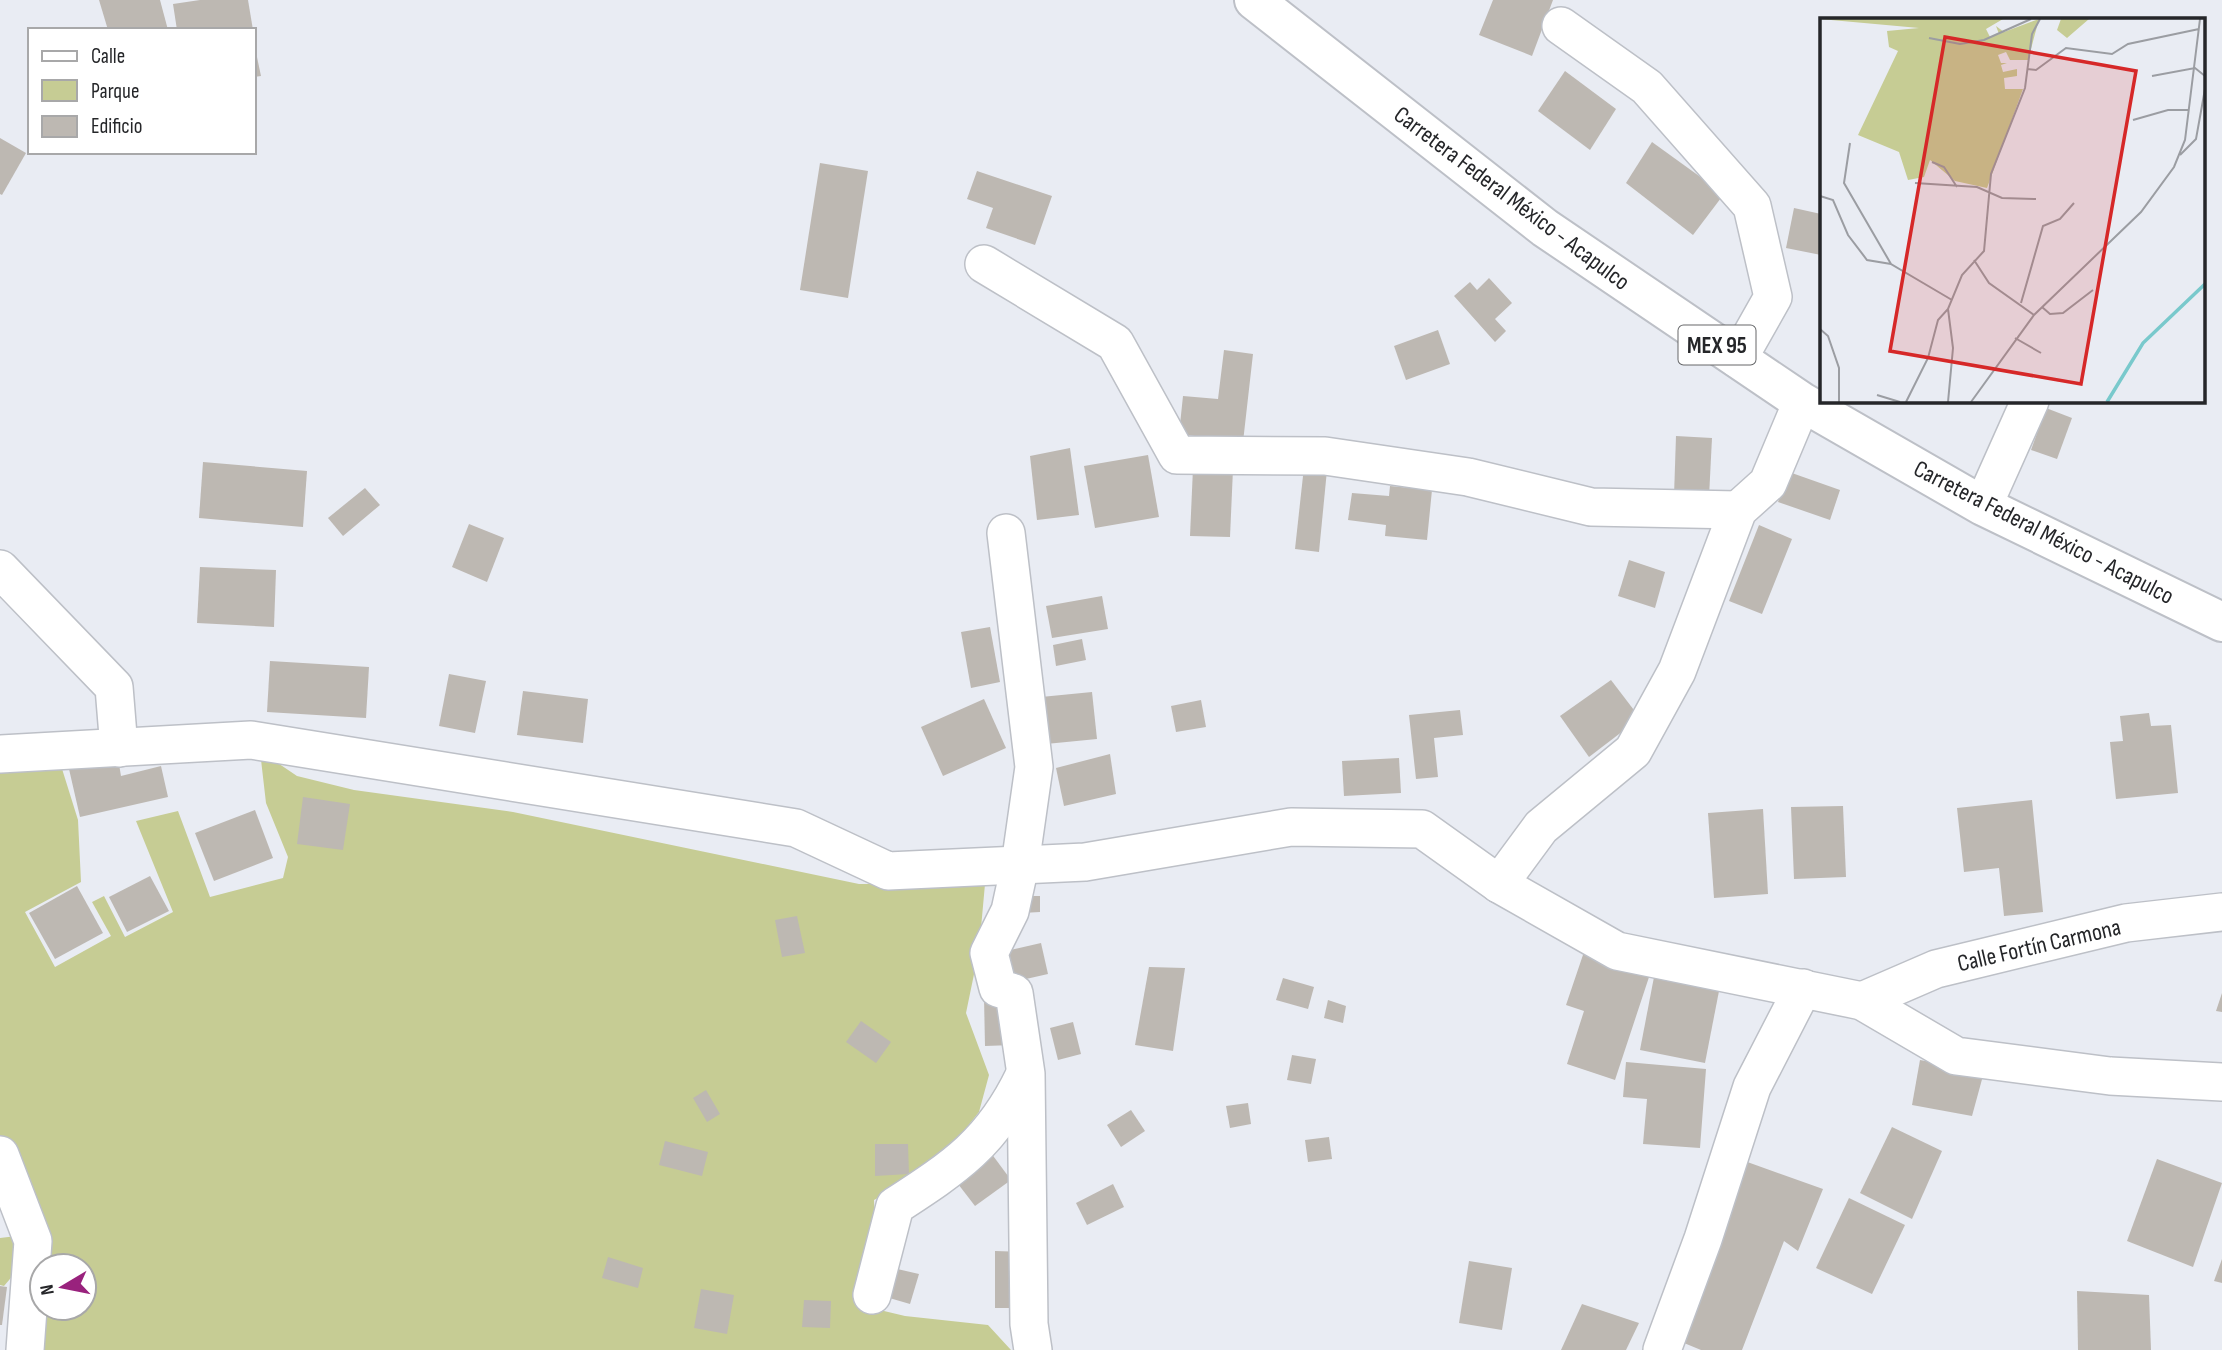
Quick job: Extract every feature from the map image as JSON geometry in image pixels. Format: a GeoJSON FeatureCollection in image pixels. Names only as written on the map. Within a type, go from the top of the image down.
{"type":"FeatureCollection","features":[{"type":"Feature","properties":{"kind":"main road","name":"Carretera Federal México - Acapulco"},"geometry":{"type":"LineString","coordinates":[[1254,0],[1545,228],[1802,402],[1983,506],[2222,622]]}},
{"type":"Feature","properties":{"kind":"street"},"geometry":{"type":"LineString","coordinates":[[1561,26],[1647,87],[1752,206],[1773,297],[1738,359]]}},
{"type":"Feature","properties":{"kind":"street"},"geometry":{"type":"LineString","coordinates":[[984,264],[1115,343],[1177,455],[1325,456],[1468,477],[1591,507],[1738,510]]}},
{"type":"Feature","properties":{"kind":"street"},"geometry":{"type":"LineString","coordinates":[[1499,884],[1541,827],[1633,751],[1677,671],[1738,510],[1768,483],[1802,402]]}},
{"type":"Feature","properties":{"kind":"street"},"geometry":{"type":"LineString","coordinates":[[1983,506],[2030,402]]}},
{"type":"Feature","properties":{"kind":"street"},"geometry":{"type":"LineString","coordinates":[[1006,533],[1034,767],[1020,865],[1010,911],[989,953],[998,988],[1014,993],[1026,1073],[1030,1324],[1033,1350]]}},
{"type":"Feature","properties":{"kind":"street"},"geometry":{"type":"LineString","coordinates":[[0,569],[114,688],[119,748]]}},
{"type":"Feature","properties":{"kind":"street"},"geometry":{"type":"LineString","coordinates":[[0,754],[251,740],[796,828],[888,871],[1085,862],[1291,827],[1422,829],[1499,884],[1617,951],[1861,1000],[1956,1056],[2110,1076],[2222,1082]]}},
{"type":"Feature","properties":{"kind":"street","name":"Calle Fortín Carmona"},"geometry":{"type":"LineString","coordinates":[[1861,1000],[1936,970],[2126,923],[2222,912]]}},
{"type":"Feature","properties":{"kind":"street"},"geometry":{"type":"LineString","coordinates":[[1662,1350],[1703,1239],[1752,1087],[1803,988]]}},
{"type":"Feature","properties":{"kind":"street"},"geometry":{"type":"LineString","coordinates":[[872,1295],[895,1206],[959,1164],[1007,1111],[1026,1073]]}},
{"type":"Feature","properties":{"kind":"street"},"geometry":{"type":"LineString","coordinates":[[0,1155],[33,1241],[25,1350]]}},
{"type":"Feature","properties":{"kind":"green space"},"geometry":{"type":"Polygon","coordinates":[[[260,751],[297,776],[354,790],[513,812],[859,884],[985,884],[979,950],[966,1013],[989,1075],[979,1112],[935,1168],[874,1200],[876,1250],[863,1306],[905,1316],[988,1325],[1011,1350],[26,1350],[28,1319],[28,1322],[98,1322],[98,1252],[32,1252],[33,1241],[0,1155],[0,759],[58,756],[78,820],[81,882],[25,912],[55,967],[111,936],[92,902],[104,896],[125,937],[173,912],[136,821],[178,811],[210,897],[283,878],[288,857],[266,803],[260,751]]]}},
{"type":"Feature","properties":{"kind":"green space"},"geometry":{"type":"Polygon","coordinates":[[[25,1235],[26,1260],[4,1286],[0,1285],[0,1238],[25,1235]]]}},
{"type":"Feature","properties":{"kind":"building"},"geometry":{"type":"Polygon","coordinates":[[[99,0],[160,0],[167,28],[107,28],[99,0]]]}},
{"type":"Feature","properties":{"kind":"building"},"geometry":{"type":"Polygon","coordinates":[[[200,0],[248,0],[253,28],[177,28],[173,4],[200,0]]]}},
{"type":"Feature","properties":{"kind":"building"},"geometry":{"type":"Polygon","coordinates":[[[1493,0],[1553,0],[1532,56],[1479,35],[1493,0]]]}},
{"type":"Feature","properties":{"kind":"building"},"geometry":{"type":"Polygon","coordinates":[[[256,52],[261,76],[256,77],[256,52]]]}},
{"type":"Feature","properties":{"kind":"building"},"geometry":{"type":"Polygon","coordinates":[[[1565,71],[1616,109],[1590,150],[1538,111],[1565,71]]]}},
{"type":"Feature","properties":{"kind":"building"},"geometry":{"type":"Polygon","coordinates":[[[0,138],[26,153],[2,195],[0,194],[0,138]]]}},
{"type":"Feature","properties":{"kind":"building"},"geometry":{"type":"Polygon","coordinates":[[[1652,142],[1724,194],[1693,235],[1626,183],[1652,142]]]}},
{"type":"Feature","properties":{"kind":"building"},"geometry":{"type":"Polygon","coordinates":[[[820,163],[868,171],[848,298],[800,290],[820,163]]]}},
{"type":"Feature","properties":{"kind":"building"},"geometry":{"type":"Polygon","coordinates":[[[977,171],[1052,196],[1035,245],[986,228],[993,208],[967,199],[977,171]]]}},
{"type":"Feature","properties":{"kind":"building"},"geometry":{"type":"Polygon","coordinates":[[[1794,208],[1820,214],[1820,255],[1786,248],[1794,208]]]}},
{"type":"Feature","properties":{"kind":"building"},"geometry":{"type":"Polygon","coordinates":[[[1489,278],[1512,303],[1495,319],[1506,331],[1495,342],[1454,296],[1470,282],[1477,290],[1489,278]]]}},
{"type":"Feature","properties":{"kind":"building"},"geometry":{"type":"Polygon","coordinates":[[[1438,330],[1450,364],[1406,380],[1394,346],[1438,330]]]}},
{"type":"Feature","properties":{"kind":"building"},"geometry":{"type":"Polygon","coordinates":[[[1224,350],[1253,354],[1243,442],[1179,434],[1183,396],[1218,399],[1224,350]]]}},
{"type":"Feature","properties":{"kind":"building"},"geometry":{"type":"Polygon","coordinates":[[[2046,408],[2072,418],[2057,459],[2031,450],[2046,408]]]}},
{"type":"Feature","properties":{"kind":"building"},"geometry":{"type":"Polygon","coordinates":[[[1676,436],[1712,438],[1709,497],[1674,496],[1676,436]]]}},
{"type":"Feature","properties":{"kind":"building"},"geometry":{"type":"Polygon","coordinates":[[[1070,448],[1079,515],[1037,520],[1030,456],[1070,448]]]}},
{"type":"Feature","properties":{"kind":"building"},"geometry":{"type":"Polygon","coordinates":[[[1148,455],[1159,517],[1095,528],[1084,466],[1148,455]]]}},
{"type":"Feature","properties":{"kind":"building"},"geometry":{"type":"Polygon","coordinates":[[[203,462],[307,471],[303,527],[199,518],[203,462]]]}},
{"type":"Feature","properties":{"kind":"building"},"geometry":{"type":"Polygon","coordinates":[[[1304,467],[1327,470],[1319,552],[1295,549],[1304,467]]]}},
{"type":"Feature","properties":{"kind":"building"},"geometry":{"type":"Polygon","coordinates":[[[1193,468],[1233,469],[1230,537],[1190,536],[1193,468]]]}},
{"type":"Feature","properties":{"kind":"building"},"geometry":{"type":"Polygon","coordinates":[[[1789,472],[1840,490],[1830,520],[1778,502],[1789,472]]]}},
{"type":"Feature","properties":{"kind":"building"},"geometry":{"type":"Polygon","coordinates":[[[1390,486],[1432,490],[1427,540],[1385,536],[1386,525],[1348,520],[1352,493],[1389,496],[1390,486]]]}},
{"type":"Feature","properties":{"kind":"building"},"geometry":{"type":"Polygon","coordinates":[[[365,488],[380,505],[343,536],[328,518],[365,488]]]}},
{"type":"Feature","properties":{"kind":"building"},"geometry":{"type":"Polygon","coordinates":[[[469,524],[504,538],[487,582],[452,567],[469,524]]]}},
{"type":"Feature","properties":{"kind":"building"},"geometry":{"type":"Polygon","coordinates":[[[1759,525],[1792,539],[1762,614],[1729,601],[1759,525]]]}},
{"type":"Feature","properties":{"kind":"building"},"geometry":{"type":"Polygon","coordinates":[[[1629,560],[1665,572],[1655,608],[1618,596],[1629,560]]]}},
{"type":"Feature","properties":{"kind":"building"},"geometry":{"type":"Polygon","coordinates":[[[200,567],[276,570],[274,627],[197,623],[200,567]]]}},
{"type":"Feature","properties":{"kind":"building"},"geometry":{"type":"Polygon","coordinates":[[[1102,596],[1108,629],[1052,638],[1046,606],[1102,596]]]}},
{"type":"Feature","properties":{"kind":"building"},"geometry":{"type":"Polygon","coordinates":[[[990,627],[1000,682],[971,688],[961,632],[990,627]]]}},
{"type":"Feature","properties":{"kind":"building"},"geometry":{"type":"Polygon","coordinates":[[[1082,639],[1086,660],[1056,666],[1053,645],[1082,639]]]}},
{"type":"Feature","properties":{"kind":"building"},"geometry":{"type":"Polygon","coordinates":[[[270,661],[369,667],[366,718],[267,712],[270,661]]]}},
{"type":"Feature","properties":{"kind":"building"},"geometry":{"type":"Polygon","coordinates":[[[449,674],[486,681],[475,733],[439,726],[449,674]]]}},
{"type":"Feature","properties":{"kind":"building"},"geometry":{"type":"Polygon","coordinates":[[[1611,680],[1640,718],[1589,757],[1560,716],[1611,680]]]}},
{"type":"Feature","properties":{"kind":"building"},"geometry":{"type":"Polygon","coordinates":[[[523,691],[588,699],[583,743],[517,735],[523,691]]]}},
{"type":"Feature","properties":{"kind":"building"},"geometry":{"type":"Polygon","coordinates":[[[1092,692],[1097,739],[1046,744],[1041,697],[1092,692]]]}},
{"type":"Feature","properties":{"kind":"building"},"geometry":{"type":"Polygon","coordinates":[[[984,699],[1006,748],[943,776],[921,727],[984,699]]]}},
{"type":"Feature","properties":{"kind":"building"},"geometry":{"type":"Polygon","coordinates":[[[1201,700],[1206,727],[1176,732],[1171,706],[1201,700]]]}},
{"type":"Feature","properties":{"kind":"building"},"geometry":{"type":"Polygon","coordinates":[[[1460,710],[1463,735],[1434,738],[1438,777],[1416,779],[1409,715],[1460,710]]]}},
{"type":"Feature","properties":{"kind":"building"},"geometry":{"type":"Polygon","coordinates":[[[2149,713],[2151,726],[2171,725],[2178,793],[2116,799],[2110,742],[2123,741],[2120,716],[2149,713]]]}},
{"type":"Feature","properties":{"kind":"building"},"geometry":{"type":"Polygon","coordinates":[[[1110,754],[1116,794],[1064,806],[1056,768],[1110,754]]]}},
{"type":"Feature","properties":{"kind":"building"},"geometry":{"type":"Polygon","coordinates":[[[118,758],[121,776],[161,766],[168,797],[80,817],[69,769],[118,758]]]}},
{"type":"Feature","properties":{"kind":"building"},"geometry":{"type":"Polygon","coordinates":[[[1399,758],[1401,793],[1344,796],[1342,761],[1399,758]]]}},
{"type":"Feature","properties":{"kind":"building"},"geometry":{"type":"Polygon","coordinates":[[[303,797],[350,804],[343,850],[297,844],[303,797]]]}},
{"type":"Feature","properties":{"kind":"building"},"geometry":{"type":"Polygon","coordinates":[[[2032,800],[2043,912],[2004,916],[1999,868],[1964,872],[1957,808],[2032,800]]]}},
{"type":"Feature","properties":{"kind":"building"},"geometry":{"type":"Polygon","coordinates":[[[1843,806],[1846,877],[1794,879],[1791,807],[1843,806]]]}},
{"type":"Feature","properties":{"kind":"building"},"geometry":{"type":"Polygon","coordinates":[[[1763,809],[1768,894],[1714,898],[1708,813],[1763,809]]]}},
{"type":"Feature","properties":{"kind":"building"},"geometry":{"type":"Polygon","coordinates":[[[255,810],[273,858],[214,881],[195,833],[255,810]]]}},
{"type":"Feature","properties":{"kind":"building"},"geometry":{"type":"Polygon","coordinates":[[[150,876],[169,911],[127,932],[109,897],[150,876]]]}},
{"type":"Feature","properties":{"kind":"building"},"geometry":{"type":"Polygon","coordinates":[[[77,886],[103,933],[55,959],[29,913],[77,886]]]}},
{"type":"Feature","properties":{"kind":"building"},"geometry":{"type":"Polygon","coordinates":[[[1022,896],[1040,896],[1040,912],[1022,913],[1022,896]]]}},
{"type":"Feature","properties":{"kind":"building"},"geometry":{"type":"Polygon","coordinates":[[[797,916],[805,953],[782,957],[775,920],[797,916]]]}},
{"type":"Feature","properties":{"kind":"building"},"geometry":{"type":"Polygon","coordinates":[[[1041,943],[1048,974],[1004,984],[997,953],[1041,943]]]}},
{"type":"Feature","properties":{"kind":"building"},"geometry":{"type":"Polygon","coordinates":[[[1586,946],[1652,968],[1615,1080],[1567,1064],[1584,1011],[1566,1005],[1586,946]]]}},
{"type":"Feature","properties":{"kind":"building"},"geometry":{"type":"Polygon","coordinates":[[[1149,967],[1185,968],[1173,1051],[1135,1045],[1149,967]]]}},
{"type":"Feature","properties":{"kind":"building"},"geometry":{"type":"Polygon","coordinates":[[[1654,977],[1719,991],[1705,1063],[1640,1050],[1654,977]]]}},
{"type":"Feature","properties":{"kind":"building"},"geometry":{"type":"Polygon","coordinates":[[[1283,978],[1314,987],[1308,1009],[1276,1000],[1283,978]]]}},
{"type":"Feature","properties":{"kind":"building"},"geometry":{"type":"Polygon","coordinates":[[[2222,993],[2222,1012],[2216,1011],[2222,993]]]}},
{"type":"Feature","properties":{"kind":"building"},"geometry":{"type":"Polygon","coordinates":[[[1013,996],[1013,1045],[985,1046],[984,997],[1013,996]]]}},
{"type":"Feature","properties":{"kind":"building"},"geometry":{"type":"Polygon","coordinates":[[[1328,1000],[1346,1006],[1343,1023],[1324,1018],[1328,1000]]]}},
{"type":"Feature","properties":{"kind":"building"},"geometry":{"type":"Polygon","coordinates":[[[861,1021],[891,1042],[876,1063],[846,1042],[861,1021]]]}},
{"type":"Feature","properties":{"kind":"building"},"geometry":{"type":"Polygon","coordinates":[[[1073,1022],[1081,1054],[1058,1060],[1050,1028],[1073,1022]]]}},
{"type":"Feature","properties":{"kind":"building"},"geometry":{"type":"Polygon","coordinates":[[[1292,1055],[1316,1059],[1311,1084],[1287,1080],[1292,1055]]]}},
{"type":"Feature","properties":{"kind":"building"},"geometry":{"type":"Polygon","coordinates":[[[1920,1060],[1984,1072],[1972,1116],[1912,1105],[1920,1060]]]}},
{"type":"Feature","properties":{"kind":"building"},"geometry":{"type":"Polygon","coordinates":[[[1626,1062],[1706,1069],[1700,1148],[1643,1144],[1647,1099],[1623,1097],[1626,1062]]]}},
{"type":"Feature","properties":{"kind":"building"},"geometry":{"type":"Polygon","coordinates":[[[706,1090],[720,1114],[707,1122],[693,1098],[706,1090]]]}},
{"type":"Feature","properties":{"kind":"building"},"geometry":{"type":"Polygon","coordinates":[[[1248,1103],[1251,1124],[1230,1128],[1226,1106],[1248,1103]]]}},
{"type":"Feature","properties":{"kind":"building"},"geometry":{"type":"Polygon","coordinates":[[[1131,1110],[1145,1131],[1121,1147],[1107,1125],[1131,1110]]]}},
{"type":"Feature","properties":{"kind":"building"},"geometry":{"type":"Polygon","coordinates":[[[1892,1127],[1942,1151],[1912,1219],[1860,1193],[1892,1127]]]}},
{"type":"Feature","properties":{"kind":"building"},"geometry":{"type":"Polygon","coordinates":[[[1329,1137],[1332,1159],[1308,1162],[1305,1140],[1329,1137]]]}},
{"type":"Feature","properties":{"kind":"building"},"geometry":{"type":"Polygon","coordinates":[[[665,1141],[708,1152],[702,1176],[659,1165],[665,1141]]]}},
{"type":"Feature","properties":{"kind":"building"},"geometry":{"type":"Polygon","coordinates":[[[875,1144],[908,1144],[909,1174],[875,1176],[875,1144]]]}},
{"type":"Feature","properties":{"kind":"building"},"geometry":{"type":"Polygon","coordinates":[[[991,1153],[1011,1180],[975,1206],[955,1180],[991,1153]]]}},
{"type":"Feature","properties":{"kind":"building"},"geometry":{"type":"Polygon","coordinates":[[[1739,1159],[1823,1189],[1798,1251],[1784,1241],[1742,1350],[1701,1350],[1684,1343],[1739,1159]]]}},
{"type":"Feature","properties":{"kind":"building"},"geometry":{"type":"Polygon","coordinates":[[[2157,1159],[2222,1183],[2193,1267],[2127,1241],[2157,1159]]]}},
{"type":"Feature","properties":{"kind":"building"},"geometry":{"type":"Polygon","coordinates":[[[1113,1184],[1124,1207],[1087,1225],[1076,1203],[1113,1184]]]}},
{"type":"Feature","properties":{"kind":"building"},"geometry":{"type":"Polygon","coordinates":[[[1849,1198],[1905,1225],[1872,1294],[1816,1268],[1849,1198]]]}},
{"type":"Feature","properties":{"kind":"building"},"geometry":{"type":"Polygon","coordinates":[[[995,1251],[1023,1252],[1022,1308],[995,1308],[995,1251]]]}},
{"type":"Feature","properties":{"kind":"building"},"geometry":{"type":"Polygon","coordinates":[[[608,1257],[643,1268],[638,1288],[602,1278],[608,1257]]]}},
{"type":"Feature","properties":{"kind":"building"},"geometry":{"type":"Polygon","coordinates":[[[2222,1259],[2222,1283],[2214,1281],[2222,1259]]]}},
{"type":"Feature","properties":{"kind":"building"},"geometry":{"type":"Polygon","coordinates":[[[1469,1261],[1512,1268],[1502,1330],[1459,1323],[1469,1261]]]}},
{"type":"Feature","properties":{"kind":"building"},"geometry":{"type":"Polygon","coordinates":[[[893,1268],[919,1274],[910,1304],[886,1297],[893,1268]]]}},
{"type":"Feature","properties":{"kind":"building"},"geometry":{"type":"Polygon","coordinates":[[[0,1286],[7,1287],[2,1325],[0,1325],[0,1286]]]}},
{"type":"Feature","properties":{"kind":"building"},"geometry":{"type":"Polygon","coordinates":[[[701,1289],[734,1295],[727,1334],[694,1328],[701,1289]]]}},
{"type":"Feature","properties":{"kind":"building"},"geometry":{"type":"Polygon","coordinates":[[[2077,1291],[2149,1295],[2151,1350],[2078,1350],[2077,1291]]]}},
{"type":"Feature","properties":{"kind":"building"},"geometry":{"type":"Polygon","coordinates":[[[804,1300],[831,1301],[830,1328],[802,1327],[804,1300]]]}},
{"type":"Feature","properties":{"kind":"building"},"geometry":{"type":"Polygon","coordinates":[[[1582,1304],[1639,1323],[1626,1350],[1561,1350],[1582,1304]]]}}]}
